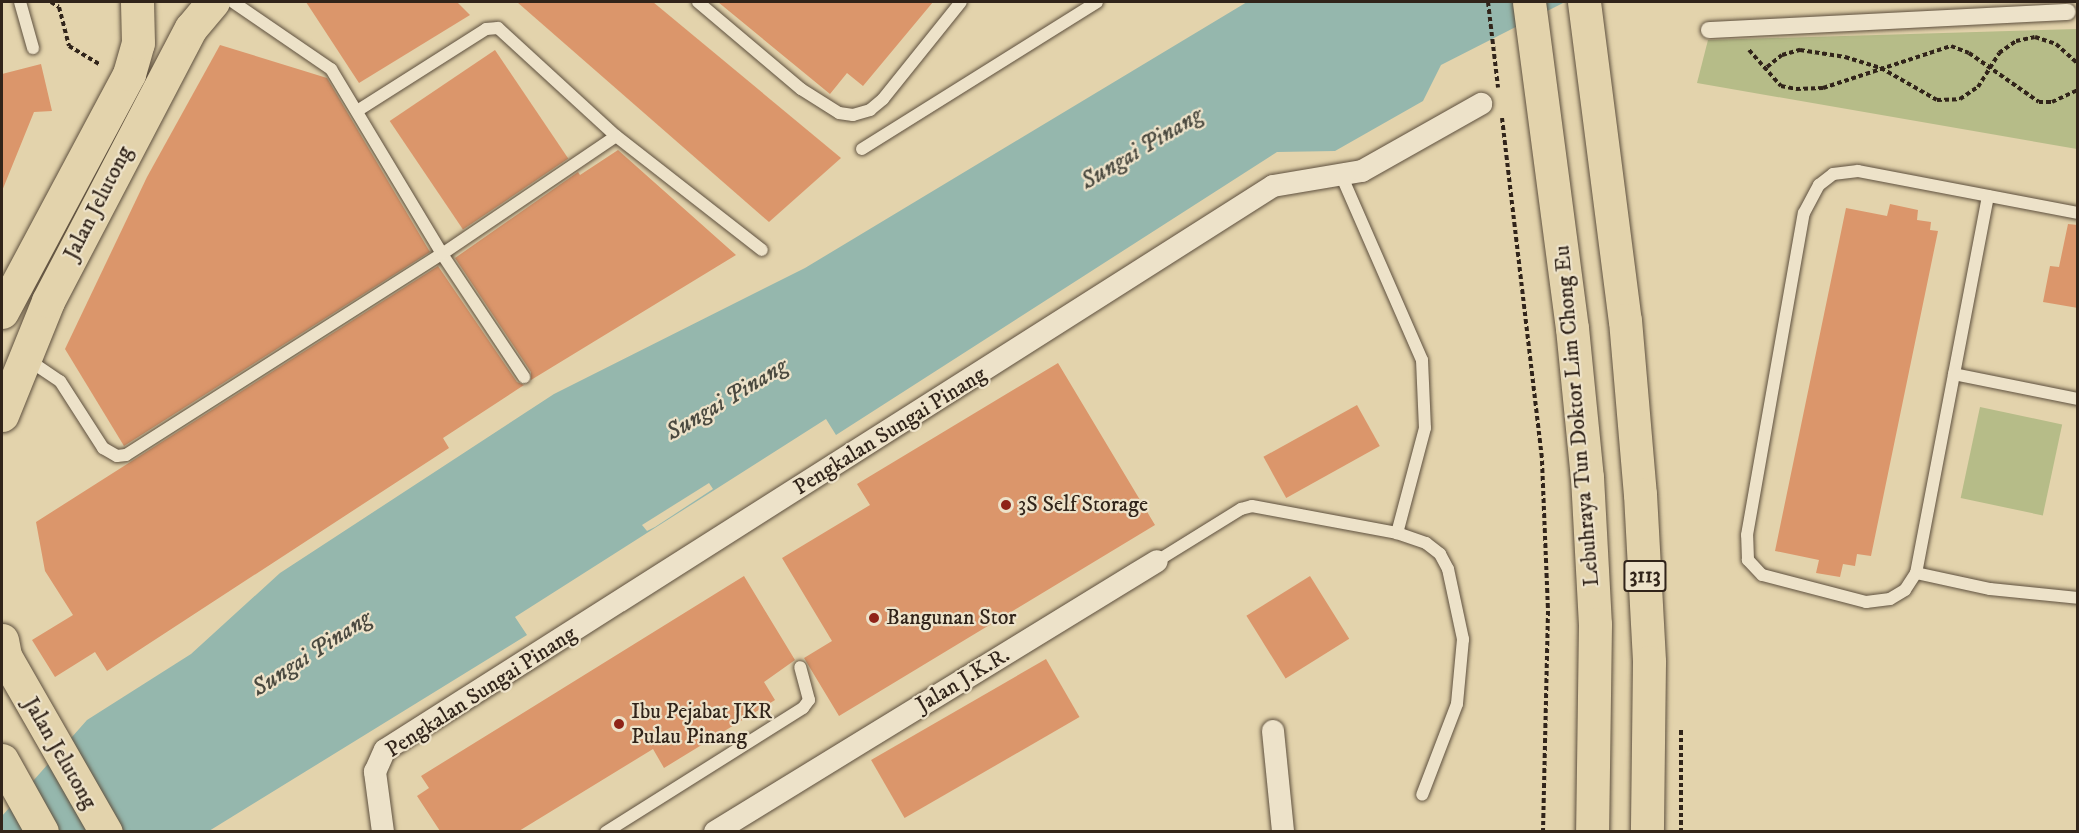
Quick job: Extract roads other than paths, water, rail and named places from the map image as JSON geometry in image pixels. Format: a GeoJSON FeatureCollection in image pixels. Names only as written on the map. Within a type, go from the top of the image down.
{"type":"FeatureCollection","features":[{"type":"Feature","properties":{"kind":"main road","name":"Jalan Jelutong"},"geometry":{"type":"LineString","coordinates":[[2,312],[129,74],[138,43],[137,2]]}},
{"type":"Feature","properties":{"kind":"main road","name":"Jalan Jelutong"},"geometry":{"type":"LineString","coordinates":[[2,415],[23,357],[165,75],[191,28],[213,2]]}},
{"type":"Feature","properties":{"kind":"main road","name":"Lebuhraya Tun Doktor Lim Chong Eu"},"geometry":{"type":"LineString","coordinates":[[1529,2],[1572,328],[1595,624],[1592,831]]}},
{"type":"Feature","properties":{"kind":"main road","name":"3113"},"geometry":{"type":"LineString","coordinates":[[1584,2],[1624,320],[1640,494],[1650,662],[1647,831]]}},
{"type":"Feature","properties":{"kind":"main road","name":"Jalan Jelutong"},"geometry":{"type":"LineString","coordinates":[[2,640],[5,656],[106,831]]}},
{"type":"Feature","properties":{"kind":"main road"},"geometry":{"type":"LineString","coordinates":[[2,760],[42,831]]}},
{"type":"Feature","properties":{"kind":"street"},"geometry":{"type":"LineString","coordinates":[[1709,30],[2068,12]]}},
{"type":"Feature","properties":{"kind":"street","name":"Pengkalan Sungai Pinang"},"geometry":{"type":"LineString","coordinates":[[383,831],[375,772],[385,750],[1273,186],[1342,177],[1362,171],[1493,101]]}},
{"type":"Feature","properties":{"kind":"street","name":"Jalan J.K.R."},"geometry":{"type":"LineString","coordinates":[[715,831],[1157,561]]}},
{"type":"Feature","properties":{"kind":"street"},"geometry":{"type":"LineString","coordinates":[[1273,731],[1283,831]]}},
{"type":"Feature","properties":{"kind":"lane"},"geometry":{"type":"LineString","coordinates":[[20,2],[33,48]]}},
{"type":"Feature","properties":{"kind":"lane"},"geometry":{"type":"LineString","coordinates":[[233,2],[323,60],[357,111],[442,254],[524,377]]}},
{"type":"Feature","properties":{"kind":"lane"},"geometry":{"type":"LineString","coordinates":[[698,2],[801,89],[839,113],[853,115],[870,110],[884,99],[961,2]]}},
{"type":"Feature","properties":{"kind":"lane"},"geometry":{"type":"LineString","coordinates":[[862,149],[1097,2]]}},
{"type":"Feature","properties":{"kind":"lane"},"geometry":{"type":"LineString","coordinates":[[357,111],[491,27],[498,28],[616,136],[762,250]]}},
{"type":"Feature","properties":{"kind":"lane"},"geometry":{"type":"LineString","coordinates":[[23,357],[60,381],[103,447],[117,456],[126,455],[442,254],[616,136]]}},
{"type":"Feature","properties":{"kind":"lane"},"geometry":{"type":"LineString","coordinates":[[1988,196],[1916,573],[1905,590],[1890,599],[1866,602],[1762,575],[1748,560],[1747,535],[1804,213],[1819,185],[1833,174],[1858,171],[2078,213]]}},
{"type":"Feature","properties":{"kind":"lane"},"geometry":{"type":"LineString","coordinates":[[1342,177],[1422,360],[1425,428],[1397,533],[1426,543],[1440,554],[1448,569],[1463,639],[1457,704],[1422,795]]}},
{"type":"Feature","properties":{"kind":"lane"},"geometry":{"type":"LineString","coordinates":[[1954,374],[2078,399]]}},
{"type":"Feature","properties":{"kind":"lane","name":"Jalan J.K.R."},"geometry":{"type":"LineString","coordinates":[[1157,561],[1240,508],[1252,506],[1397,533]]}},
{"type":"Feature","properties":{"kind":"lane"},"geometry":{"type":"LineString","coordinates":[[1916,573],[1990,589],[2078,598]]}},
{"type":"Feature","properties":{"kind":"lane"},"geometry":{"type":"LineString","coordinates":[[606,831],[803,708],[808,695],[800,667]]}},
{"type":"Feature","properties":{"kind":"water","name":"Sungai Pinang"},"geometry":{"type":"Polygon","coordinates":[[[1247,2],[1565,2],[1441,65],[1423,101],[1335,151],[1277,152],[836,435],[826,419],[515,617],[527,635],[209,831],[2,831],[2,816],[87,720],[191,654],[280,573],[554,394],[805,268],[1247,2]]]}},
{"type":"Feature","properties":{"kind":"place","name":"3S Self Storage"},"geometry":{"type":"Point","coordinates":[1006,505]}},
{"type":"Feature","properties":{"kind":"place","name":"Bangunan Stor"},"geometry":{"type":"Point","coordinates":[874,618]}},
{"type":"Feature","properties":{"kind":"place","name":"Ibu Pejabat JKR Pulau Pinang"},"geometry":{"type":"Point","coordinates":[619,724]}}]}
